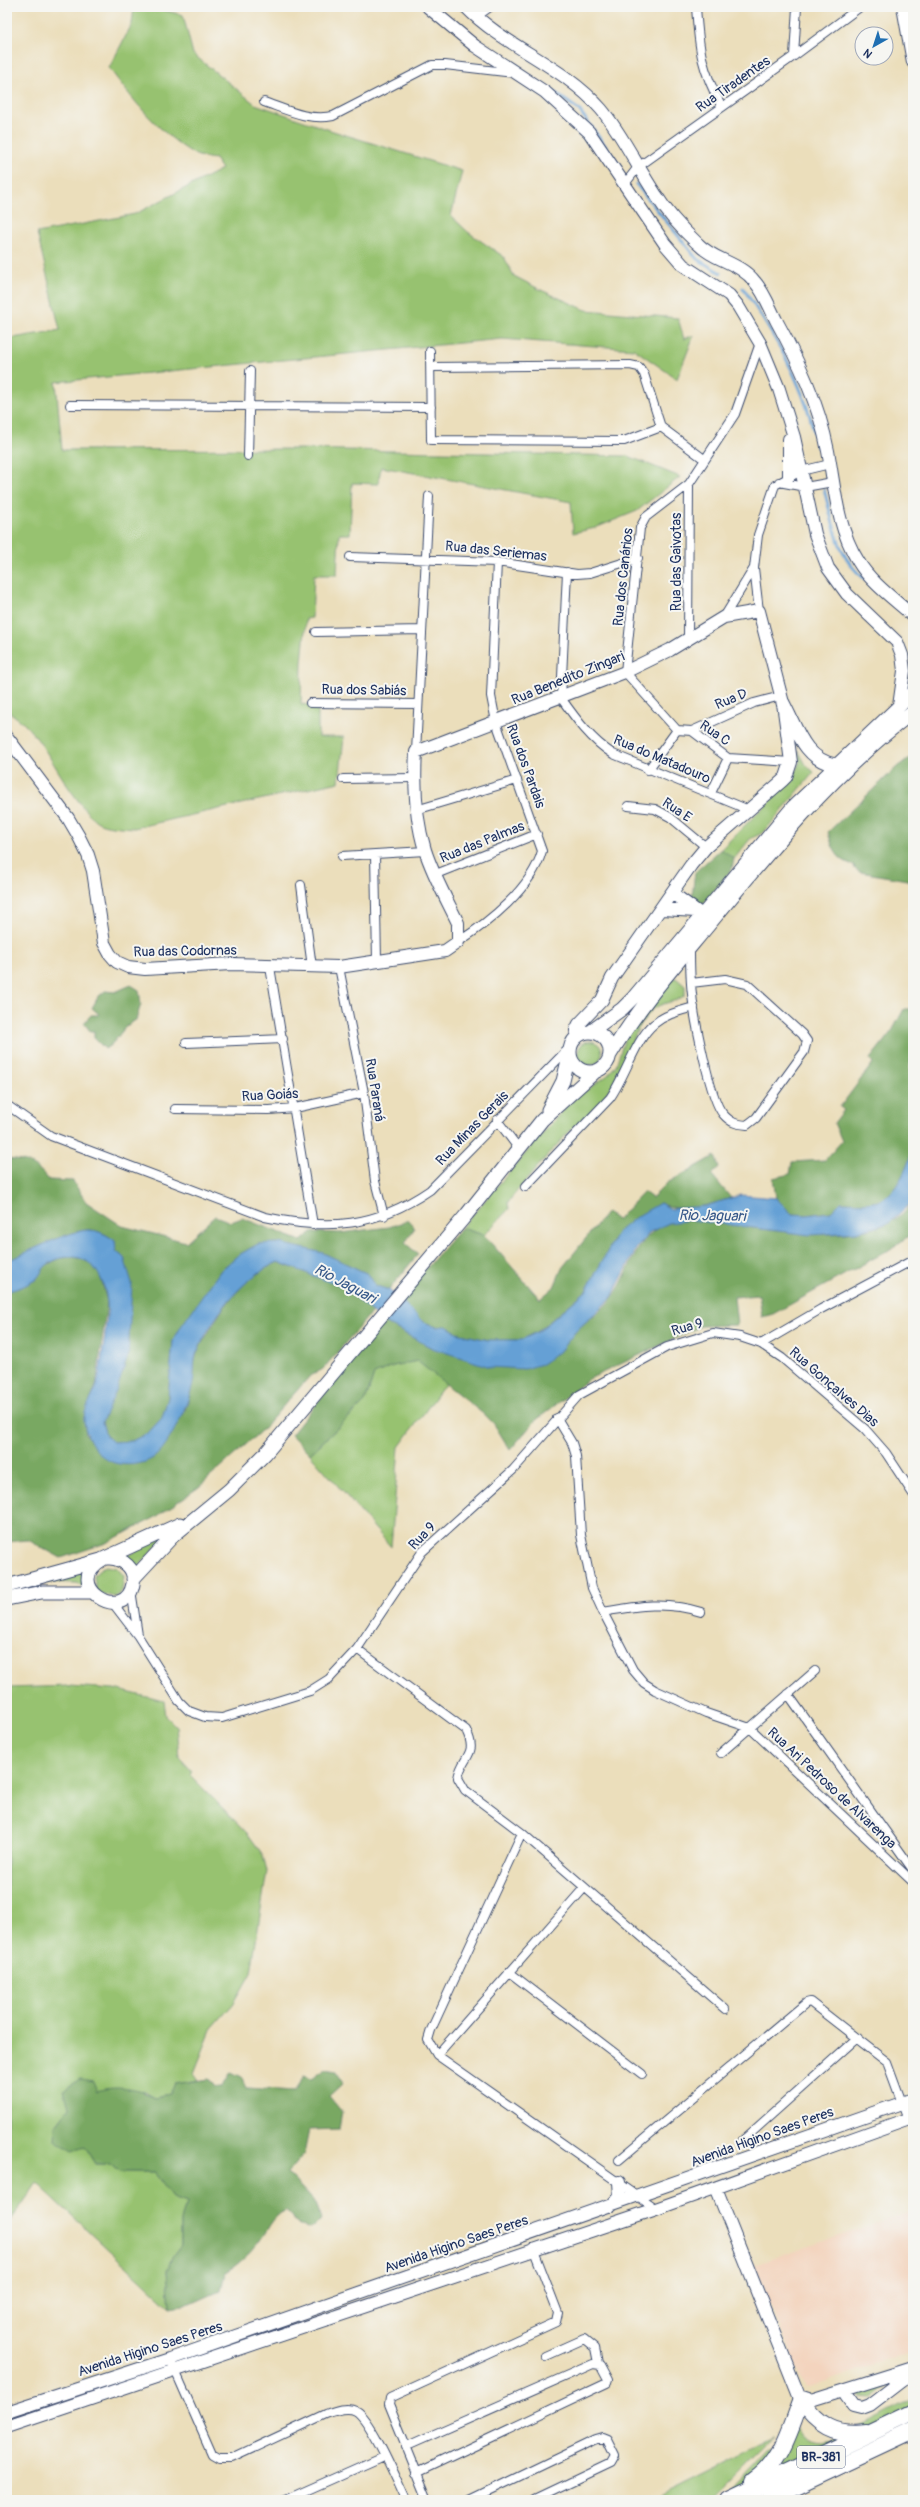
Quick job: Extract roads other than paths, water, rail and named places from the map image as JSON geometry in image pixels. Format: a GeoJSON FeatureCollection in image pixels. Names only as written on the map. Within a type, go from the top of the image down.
{"type":"FeatureCollection","features":[{"type":"Feature","properties":{"kind":"highway"},"geometry":{"type":"LineString","coordinates":[[800,2398],[817,2421],[828,2429],[856,2434],[872,2433]]}},
{"type":"Feature","properties":{"kind":"highway"},"geometry":{"type":"LineString","coordinates":[[729,2500],[767,2473],[782,2452],[800,2398]]}},
{"type":"Feature","properties":{"kind":"highway","name":"BR-381"},"geometry":{"type":"LineString","coordinates":[[729,2500],[913,2413]]}},
{"type":"Feature","properties":{"kind":"highway","name":"BR-381"},"geometry":{"type":"LineString","coordinates":[[766,2500],[913,2431]]}},
{"type":"Feature","properties":{"kind":"main road"},"geometry":{"type":"LineString","coordinates":[[542,1120],[563,1081],[573,1045],[633,998],[699,913],[793,807],[835,765],[913,693]]}},
{"type":"Feature","properties":{"kind":"main road"},"geometry":{"type":"LineString","coordinates":[[782,700],[807,750],[823,763],[835,765]]}},
{"type":"Feature","properties":{"kind":"main road"},"geometry":{"type":"LineString","coordinates":[[132,1585],[129,1566],[123,1561],[106,1558],[93,1567],[90,1573],[89,1580],[92,1592],[101,1600],[112,1602],[120,1601],[132,1585],[148,1561],[189,1521],[229,1490],[266,1454],[542,1120],[596,1071],[606,1065],[610,1055],[630,1022],[744,882],[832,784],[894,726],[913,712]]}},
{"type":"Feature","properties":{"kind":"main road"},"geometry":{"type":"LineString","coordinates":[[590,1032],[596,1033],[607,1042],[610,1055]]}},
{"type":"Feature","properties":{"kind":"main road"},"geometry":{"type":"LineString","coordinates":[[573,1045],[574,1064],[579,1068],[590,1072],[596,1071]]}},
{"type":"Feature","properties":{"kind":"main road"},"geometry":{"type":"LineString","coordinates":[[7,1586],[106,1558],[189,1521]]}},
{"type":"Feature","properties":{"kind":"main road"},"geometry":{"type":"LineString","coordinates":[[7,1599],[42,1592],[92,1592]]}},
{"type":"Feature","properties":{"kind":"street"},"geometry":{"type":"LineString","coordinates":[[428,7],[475,46],[514,74],[545,92],[589,132],[665,244],[683,265],[729,296],[745,316],[760,342],[790,424],[815,534],[828,568],[847,594],[896,642],[902,655],[904,672],[899,706]]}},
{"type":"Feature","properties":{"kind":"street"},"geometry":{"type":"LineString","coordinates":[[466,7],[476,17],[579,88],[601,108],[614,126],[656,196],[698,246],[715,258],[737,266],[756,282],[797,359],[814,397],[830,464],[836,508],[844,534],[858,561],[874,582],[913,616]]}},
{"type":"Feature","properties":{"kind":"street"},"geometry":{"type":"LineString","coordinates":[[476,17],[490,7]]}},
{"type":"Feature","properties":{"kind":"street"},"geometry":{"type":"LineString","coordinates":[[696,7],[700,54],[710,86],[722,107]]}},
{"type":"Feature","properties":{"kind":"street"},"geometry":{"type":"LineString","coordinates":[[794,56],[797,7]]}},
{"type":"Feature","properties":{"kind":"street","name":"Rua Tiradentes"},"geometry":{"type":"LineString","coordinates":[[624,185],[638,167],[860,7]]}},
{"type":"Feature","properties":{"kind":"street"},"geometry":{"type":"LineString","coordinates":[[903,7],[913,62]]}},
{"type":"Feature","properties":{"kind":"street"},"geometry":{"type":"LineString","coordinates":[[264,102],[311,118],[322,119],[333,116],[432,65],[445,64],[514,74]]}},
{"type":"Feature","properties":{"kind":"street"},"geometry":{"type":"LineString","coordinates":[[689,484],[734,414],[760,342]]}},
{"type":"Feature","properties":{"kind":"street"},"geometry":{"type":"LineString","coordinates":[[430,351],[431,440],[624,440],[662,427]]}},
{"type":"Feature","properties":{"kind":"street"},"geometry":{"type":"LineString","coordinates":[[430,366],[630,365],[639,367],[644,374],[662,427],[704,459]]}},
{"type":"Feature","properties":{"kind":"street"},"geometry":{"type":"LineString","coordinates":[[248,456],[250,371]]}},
{"type":"Feature","properties":{"kind":"street"},"geometry":{"type":"LineString","coordinates":[[70,405],[431,407]]}},
{"type":"Feature","properties":{"kind":"street"},"geometry":{"type":"LineString","coordinates":[[784,479],[790,424]]}},
{"type":"Feature","properties":{"kind":"street"},"geometry":{"type":"LineString","coordinates":[[573,1045],[578,1024],[602,1000],[612,978],[691,865],[706,847],[786,777],[791,762],[782,700],[759,611],[754,568],[758,535],[768,501],[784,479],[801,471],[830,464]]}},
{"type":"Feature","properties":{"kind":"street"},"geometry":{"type":"LineString","coordinates":[[784,479],[805,487],[833,482]]}},
{"type":"Feature","properties":{"kind":"street","name":"Rua dos Canários"},"geometry":{"type":"LineString","coordinates":[[625,672],[640,528],[642,521],[689,484]]}},
{"type":"Feature","properties":{"kind":"street","name":"Rua das Gaivotas"},"geometry":{"type":"LineString","coordinates":[[688,639],[689,484]]}},
{"type":"Feature","properties":{"kind":"street"},"geometry":{"type":"LineString","coordinates":[[429,496],[424,558],[422,630],[414,778],[416,810],[425,851],[458,923],[458,942]]}},
{"type":"Feature","properties":{"kind":"street","name":"Rua das Seriemas"},"geometry":{"type":"LineString","coordinates":[[350,556],[497,562],[567,572],[590,573],[638,558]]}},
{"type":"Feature","properties":{"kind":"street","name":"Rua dos Pardais"},"geometry":{"type":"LineString","coordinates":[[458,942],[484,926],[504,906],[534,871],[542,851],[496,722],[491,696],[497,562]]}},
{"type":"Feature","properties":{"kind":"street"},"geometry":{"type":"LineString","coordinates":[[724,617],[754,568]]}},
{"type":"Feature","properties":{"kind":"street"},"geometry":{"type":"LineString","coordinates":[[561,698],[567,572]]}},
{"type":"Feature","properties":{"kind":"street"},"geometry":{"type":"LineString","coordinates":[[724,617],[759,611]]}},
{"type":"Feature","properties":{"kind":"street","name":"Rua Benedito Zingari"},"geometry":{"type":"LineString","coordinates":[[416,752],[561,698],[625,672],[688,639],[724,617]]}},
{"type":"Feature","properties":{"kind":"street"},"geometry":{"type":"LineString","coordinates":[[316,632],[422,630]]}},
{"type":"Feature","properties":{"kind":"street","name":"Rua C"},"geometry":{"type":"LineString","coordinates":[[625,672],[677,730],[692,731],[728,758],[791,762]]}},
{"type":"Feature","properties":{"kind":"street","name":"Rua do Matadouro"},"geometry":{"type":"LineString","coordinates":[[561,698],[598,744],[648,770],[712,793],[749,810]]}},
{"type":"Feature","properties":{"kind":"street","name":"Rua D"},"geometry":{"type":"LineString","coordinates":[[692,731],[754,703],[782,700]]}},
{"type":"Feature","properties":{"kind":"street","name":"Rua dos Sabiás"},"geometry":{"type":"LineString","coordinates":[[310,703],[418,704]]}},
{"type":"Feature","properties":{"kind":"street"},"geometry":{"type":"LineString","coordinates":[[648,770],[677,730]]}},
{"type":"Feature","properties":{"kind":"street","name":"Rua das Codornas"},"geometry":{"type":"LineString","coordinates":[[7,737],[68,818],[88,855],[104,943],[117,962],[128,967],[145,969],[232,964],[312,968],[340,967],[435,954],[452,948],[458,942]]}},
{"type":"Feature","properties":{"kind":"street"},"geometry":{"type":"LineString","coordinates":[[712,793],[728,758]]}},
{"type":"Feature","properties":{"kind":"street"},"geometry":{"type":"LineString","coordinates":[[343,779],[414,778]]}},
{"type":"Feature","properties":{"kind":"street"},"geometry":{"type":"LineString","coordinates":[[416,810],[517,780]]}},
{"type":"Feature","properties":{"kind":"street","name":"Rua E"},"geometry":{"type":"LineString","coordinates":[[628,806],[655,809],[670,817],[706,847]]}},
{"type":"Feature","properties":{"kind":"street","name":"Rua das Palmas"},"geometry":{"type":"LineString","coordinates":[[436,874],[537,834]]}},
{"type":"Feature","properties":{"kind":"street"},"geometry":{"type":"LineString","coordinates":[[342,856],[425,851]]}},
{"type":"Feature","properties":{"kind":"street"},"geometry":{"type":"LineString","coordinates":[[375,855],[377,961]]}},
{"type":"Feature","properties":{"kind":"street"},"geometry":{"type":"LineString","coordinates":[[301,885],[312,968]]}},
{"type":"Feature","properties":{"kind":"street"},"geometry":{"type":"LineString","coordinates":[[672,894],[699,913]]}},
{"type":"Feature","properties":{"kind":"street"},"geometry":{"type":"LineString","coordinates":[[661,910],[699,913]]}},
{"type":"Feature","properties":{"kind":"street"},"geometry":{"type":"LineString","coordinates":[[690,948],[691,983],[694,1007],[713,1091],[722,1113],[733,1123],[747,1125],[756,1118],[804,1052],[807,1041],[802,1034],[747,984],[724,979],[691,983]]}},
{"type":"Feature","properties":{"kind":"street"},"geometry":{"type":"LineString","coordinates":[[270,966],[314,1224]]}},
{"type":"Feature","properties":{"kind":"street","name":"Rua Paraná"},"geometry":{"type":"LineString","coordinates":[[340,967],[364,1093],[375,1181],[384,1216]]}},
{"type":"Feature","properties":{"kind":"street"},"geometry":{"type":"LineString","coordinates":[[525,1187],[610,1098],[619,1085],[645,1034],[653,1024],[667,1016],[694,1007]]}},
{"type":"Feature","properties":{"kind":"street"},"geometry":{"type":"LineString","coordinates":[[186,1043],[283,1039]]}},
{"type":"Feature","properties":{"kind":"street","name":"Rua Minas Gerais"},"geometry":{"type":"LineString","coordinates":[[7,1106],[51,1136],[265,1217],[296,1224],[350,1223],[384,1216],[409,1205],[430,1190],[497,1120],[573,1045]]}},
{"type":"Feature","properties":{"kind":"street","name":"Rua Goiás"},"geometry":{"type":"LineString","coordinates":[[175,1109],[269,1110],[295,1108],[364,1093]]}},
{"type":"Feature","properties":{"kind":"street"},"geometry":{"type":"LineString","coordinates":[[497,1120],[519,1149]]}},
{"type":"Feature","properties":{"kind":"street"},"geometry":{"type":"LineString","coordinates":[[761,1344],[821,1309],[913,1260]]}},
{"type":"Feature","properties":{"kind":"street","name":"Rua 9"},"geometry":{"type":"LineString","coordinates":[[112,1602],[138,1636],[179,1701],[189,1711],[205,1717],[222,1718],[310,1691],[329,1678],[357,1649],[422,1552],[513,1470],[557,1418],[580,1395],[597,1383],[667,1347],[713,1333],[740,1337],[761,1344]]}},
{"type":"Feature","properties":{"kind":"street","name":"Rua Gonçalves Dias"},"geometry":{"type":"LineString","coordinates":[[761,1344],[782,1358],[865,1428],[886,1453],[913,1494]]}},
{"type":"Feature","properties":{"kind":"street"},"geometry":{"type":"LineString","coordinates":[[557,1418],[572,1443],[576,1456],[581,1534],[592,1588],[633,1670],[644,1683],[706,1713],[750,1728]]}},
{"type":"Feature","properties":{"kind":"street","name":"Rua 9"},"geometry":{"type":"LineString","coordinates":[[132,1585],[138,1636]]}},
{"type":"Feature","properties":{"kind":"street"},"geometry":{"type":"LineString","coordinates":[[603,1612],[662,1605],[680,1605],[701,1612]]}},
{"type":"Feature","properties":{"kind":"street"},"geometry":{"type":"LineString","coordinates":[[357,1649],[466,1730],[472,1742],[471,1751],[459,1769],[458,1778],[465,1790],[522,1833],[725,2009]]}},
{"type":"Feature","properties":{"kind":"street"},"geometry":{"type":"LineString","coordinates":[[721,1753],[815,1671]]}},
{"type":"Feature","properties":{"kind":"street"},"geometry":{"type":"LineString","coordinates":[[788,1694],[913,1871],[912,1881]]}},
{"type":"Feature","properties":{"kind":"street","name":"Rua Ari Pedroso de Alvarenga"},"geometry":{"type":"LineString","coordinates":[[750,1728],[912,1881]]}},
{"type":"Feature","properties":{"kind":"street"},"geometry":{"type":"LineString","coordinates":[[522,1833],[431,2030],[428,2040],[437,2055],[656,2209]]}},
{"type":"Feature","properties":{"kind":"street"},"geometry":{"type":"LineString","coordinates":[[437,2055],[584,1888]]}},
{"type":"Feature","properties":{"kind":"street"},"geometry":{"type":"LineString","coordinates":[[509,1972],[642,2074]]}},
{"type":"Feature","properties":{"kind":"street"},"geometry":{"type":"LineString","coordinates":[[619,2160],[806,2003],[810,2002],[887,2062],[908,2101],[910,2118]]}},
{"type":"Feature","properties":{"kind":"street"},"geometry":{"type":"LineString","coordinates":[[741,2142],[857,2038]]}},
{"type":"Feature","properties":{"kind":"street","name":"Avenida Higino Saes Peres"},"geometry":{"type":"LineString","coordinates":[[7,2412],[170,2359],[478,2251],[640,2197],[908,2101]]}},
{"type":"Feature","properties":{"kind":"street","name":"Avenida Higino Saes Peres"},"geometry":{"type":"LineString","coordinates":[[7,2427],[175,2372],[533,2248],[656,2209],[910,2118]]}},
{"type":"Feature","properties":{"kind":"street"},"geometry":{"type":"LineString","coordinates":[[612,2206],[620,2196],[619,2182]]}},
{"type":"Feature","properties":{"kind":"street"},"geometry":{"type":"LineString","coordinates":[[716,2188],[800,2398],[811,2400],[913,2368]]}},
{"type":"Feature","properties":{"kind":"street"},"geometry":{"type":"LineString","coordinates":[[428,2500],[405,2447],[389,2404],[390,2398],[556,2322],[558,2313],[533,2248]]}},
{"type":"Feature","properties":{"kind":"street"},"geometry":{"type":"LineString","coordinates":[[478,2251],[484,2266]]}},
{"type":"Feature","properties":{"kind":"street"},"geometry":{"type":"LineString","coordinates":[[416,2473],[607,2383],[608,2380],[598,2363],[595,2348],[584,2339],[546,2356]]}},
{"type":"Feature","properties":{"kind":"street"},"geometry":{"type":"LineString","coordinates":[[170,2359],[205,2442],[212,2454],[219,2458],[232,2458],[341,2409],[355,2410],[367,2421],[406,2500]]}},
{"type":"Feature","properties":{"kind":"street"},"geometry":{"type":"LineString","coordinates":[[405,2447],[598,2363]]}},
{"type":"Feature","properties":{"kind":"street"},"geometry":{"type":"LineString","coordinates":[[848,2389],[846,2395],[849,2401],[862,2408],[870,2405],[913,2372]]}},
{"type":"Feature","properties":{"kind":"street"},"geometry":{"type":"LineString","coordinates":[[470,2500],[595,2440],[602,2438],[607,2440],[615,2456],[611,2463],[533,2500]]}},
{"type":"Feature","properties":{"kind":"street"},"geometry":{"type":"LineString","coordinates":[[285,2500],[384,2456]]}},
{"type":"Feature","properties":{"kind":"water","name":"Rio Jaguari"},"geometry":{"type":"Polygon","coordinates":[[[913,1148],[913,1201],[889,1223],[856,1232],[810,1235],[690,1220],[669,1223],[650,1232],[636,1249],[612,1297],[576,1331],[559,1352],[542,1364],[525,1369],[490,1367],[432,1348],[382,1321],[345,1288],[278,1262],[264,1269],[240,1288],[211,1325],[197,1352],[194,1378],[188,1400],[178,1423],[166,1444],[153,1458],[129,1465],[115,1463],[103,1457],[93,1446],[86,1432],[84,1415],[97,1385],[107,1318],[107,1302],[104,1287],[94,1267],[82,1259],[74,1257],[62,1258],[47,1265],[38,1277],[29,1284],[7,1291],[7,1261],[37,1247],[72,1233],[90,1230],[97,1231],[115,1241],[116,1251],[124,1258],[132,1283],[128,1356],[117,1389],[102,1422],[106,1436],[113,1442],[132,1441],[148,1433],[162,1418],[168,1398],[173,1341],[182,1325],[221,1270],[237,1256],[258,1244],[279,1243],[323,1253],[368,1274],[376,1286],[389,1290],[422,1321],[436,1327],[446,1326],[460,1334],[488,1340],[521,1340],[538,1332],[586,1291],[618,1232],[636,1217],[660,1203],[671,1209],[706,1206],[741,1195],[776,1198],[792,1214],[806,1215],[831,1212],[841,1202],[876,1202],[887,1196],[902,1177],[909,1162],[913,1148]]]}},
{"type":"Feature","properties":{"kind":"waterway"},"geometry":{"type":"LineString","coordinates":[[554,92],[579,110],[619,165]]}},
{"type":"Feature","properties":{"kind":"waterway"},"geometry":{"type":"LineString","coordinates":[[636,184],[697,259],[721,273]]}},
{"type":"Feature","properties":{"kind":"waterway"},"geometry":{"type":"LineString","coordinates":[[743,288],[789,364],[806,404],[817,447]]}},
{"type":"Feature","properties":{"kind":"waterway"},"geometry":{"type":"LineString","coordinates":[[824,490],[837,538],[842,550],[848,561],[865,579]]}}]}
